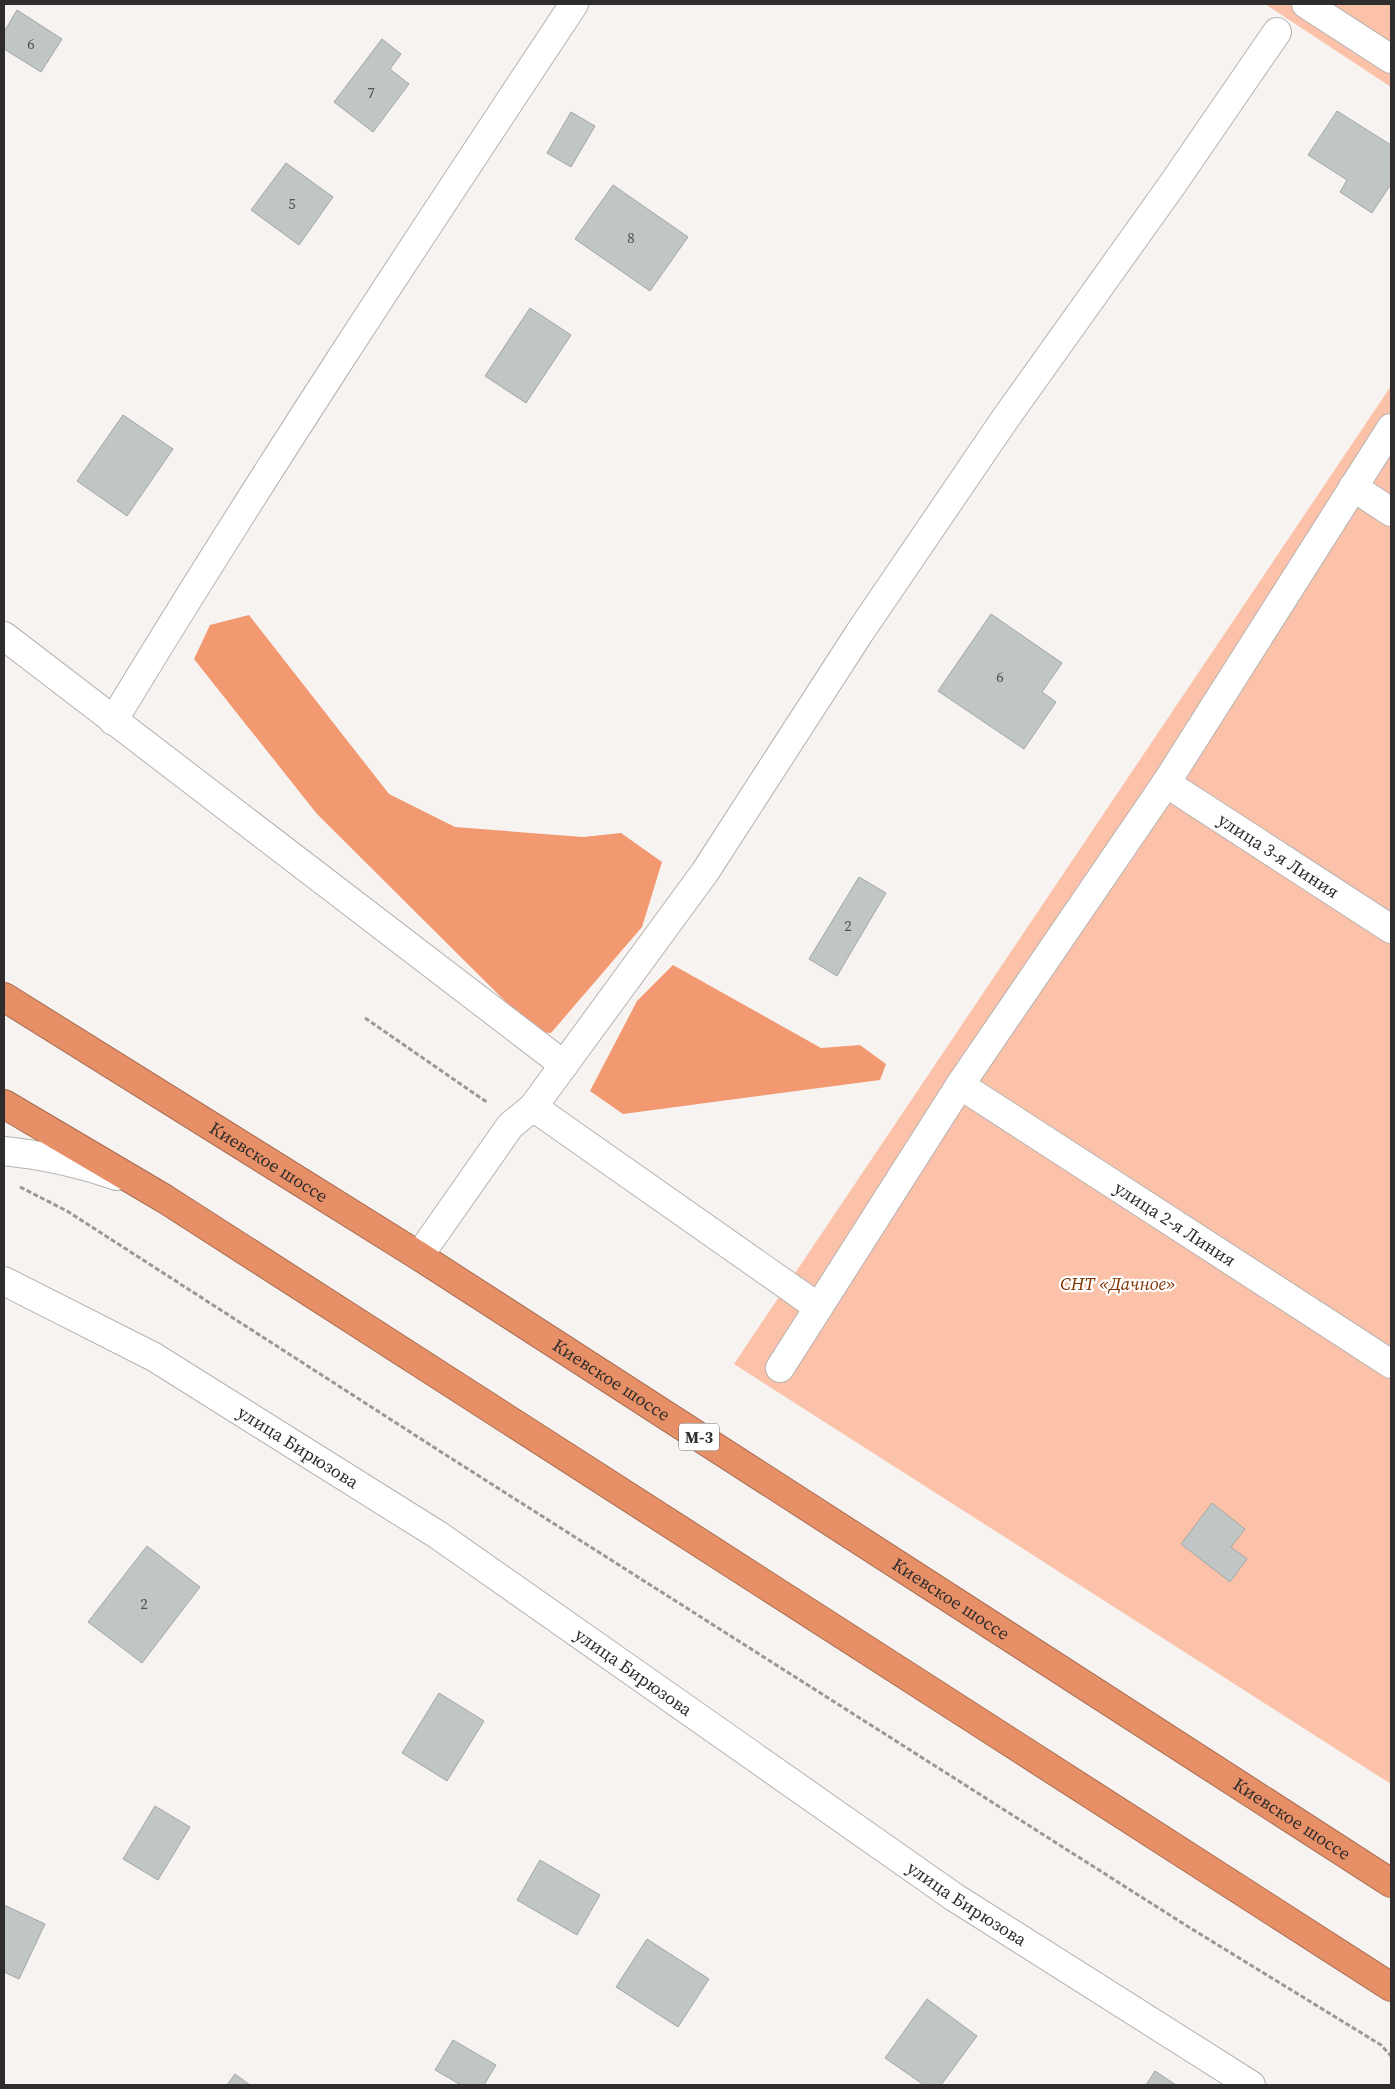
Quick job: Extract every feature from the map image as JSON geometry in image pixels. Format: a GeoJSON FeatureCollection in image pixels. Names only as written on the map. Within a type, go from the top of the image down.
{"type":"FeatureCollection","features":[{"type":"Feature","properties":{"kind":"highway","name":"Киевское шоссе"},"geometry":{"type":"LineString","coordinates":[[4,997],[419,1256],[1391,1883]]}},
{"type":"Feature","properties":{"kind":"highway"},"geometry":{"type":"LineString","coordinates":[[4,1104],[166,1199],[1391,1987]]}},
{"type":"Feature","properties":{"kind":"street"},"geometry":{"type":"LineString","coordinates":[[113,721],[191,591],[399,268],[574,4]]}},
{"type":"Feature","properties":{"kind":"street"},"geometry":{"type":"LineString","coordinates":[[1306,4],[1391,59]]}},
{"type":"Feature","properties":{"kind":"street"},"geometry":{"type":"LineString","coordinates":[[419,1256],[510,1126],[524,1114],[564,1065],[705,872],[860,632],[1005,419],[1277,32]]}},
{"type":"Feature","properties":{"kind":"street"},"geometry":{"type":"LineString","coordinates":[[780,1368],[960,1085],[1166,783],[1391,428]]}},
{"type":"Feature","properties":{"kind":"street"},"geometry":{"type":"LineString","coordinates":[[1353,487],[1391,512]]}},
{"type":"Feature","properties":{"kind":"street"},"geometry":{"type":"LineString","coordinates":[[4,636],[564,1065]]}},
{"type":"Feature","properties":{"kind":"street","name":"улица 3-я Линия"},"geometry":{"type":"LineString","coordinates":[[1166,783],[1391,929]]}},
{"type":"Feature","properties":{"kind":"street","name":"улица 2-я Линия"},"geometry":{"type":"LineString","coordinates":[[960,1085],[1391,1364]]}},
{"type":"Feature","properties":{"kind":"street"},"geometry":{"type":"LineString","coordinates":[[524,1114],[818,1308]]}},
{"type":"Feature","properties":{"kind":"street"},"geometry":{"type":"LineString","coordinates":[[4,1151],[41,1155],[91,1168],[116,1176],[166,1199]]}},
{"type":"Feature","properties":{"kind":"street","name":"улица Бирюзова"},"geometry":{"type":"LineString","coordinates":[[4,1281],[154,1357],[438,1535],[954,1897],[1251,2085]]}},
{"type":"Feature","properties":{"kind":"path"},"geometry":{"type":"LineString","coordinates":[[365,1018],[524,1114]]}},
{"type":"Feature","properties":{"kind":"path"},"geometry":{"type":"LineString","coordinates":[[13,1184],[66,1211],[441,1452],[1187,1926],[1381,2045],[1391,2056]]}},
{"type":"Feature","properties":{"kind":"green space"},"geometry":{"type":"Polygon","coordinates":[[[1265,4],[1391,4],[1391,87],[1265,4]]]}},
{"type":"Feature","properties":{"kind":"green space","name":"СНТ «Дачное»"},"geometry":{"type":"Polygon","coordinates":[[[1391,386],[1391,1784],[734,1364],[1391,386]]]}},
{"type":"Feature","properties":{"kind":"shaded area"},"geometry":{"type":"Polygon","coordinates":[[[249,615],[389,794],[455,827],[583,837],[621,833],[662,862],[642,927],[551,1033],[536,1032],[317,814],[194,659],[210,625],[249,615]]]}},
{"type":"Feature","properties":{"kind":"shaded area"},"geometry":{"type":"Polygon","coordinates":[[[673,965],[821,1048],[860,1045],[886,1064],[880,1080],[623,1114],[590,1091],[637,1001],[673,965]]]}},
{"type":"Feature","properties":{"kind":"building"},"geometry":{"type":"Polygon","coordinates":[[[17,10],[62,39],[41,72],[4,49],[4,32],[17,10]]]}},
{"type":"Feature","properties":{"kind":"building"},"geometry":{"type":"Polygon","coordinates":[[[382,39],[401,54],[390,69],[409,84],[373,132],[334,102],[382,39]]]}},
{"type":"Feature","properties":{"kind":"building"},"geometry":{"type":"Polygon","coordinates":[[[1337,111],[1391,145],[1391,184],[1372,213],[1340,192],[1347,180],[1308,155],[1337,111]]]}},
{"type":"Feature","properties":{"kind":"building"},"geometry":{"type":"Polygon","coordinates":[[[571,112],[595,126],[571,167],[547,153],[571,112]]]}},
{"type":"Feature","properties":{"kind":"building"},"geometry":{"type":"Polygon","coordinates":[[[286,163],[333,197],[299,245],[251,210],[286,163]]]}},
{"type":"Feature","properties":{"kind":"building"},"geometry":{"type":"Polygon","coordinates":[[[613,185],[688,237],[650,291],[575,239],[613,185]]]}},
{"type":"Feature","properties":{"kind":"building"},"geometry":{"type":"Polygon","coordinates":[[[530,308],[571,335],[526,403],[485,376],[530,308]]]}},
{"type":"Feature","properties":{"kind":"building"},"geometry":{"type":"Polygon","coordinates":[[[123,415],[173,449],[127,516],[77,481],[123,415]]]}},
{"type":"Feature","properties":{"kind":"building"},"geometry":{"type":"Polygon","coordinates":[[[991,614],[1062,663],[1042,692],[1056,702],[1024,749],[938,691],[991,614]]]}},
{"type":"Feature","properties":{"kind":"building"},"geometry":{"type":"Polygon","coordinates":[[[859,877],[886,893],[837,976],[809,959],[859,877]]]}},
{"type":"Feature","properties":{"kind":"building"},"geometry":{"type":"Polygon","coordinates":[[[1212,1503],[1245,1529],[1231,1547],[1247,1559],[1230,1582],[1181,1544],[1212,1503]]]}},
{"type":"Feature","properties":{"kind":"building"},"geometry":{"type":"Polygon","coordinates":[[[147,1546],[200,1587],[142,1663],[88,1622],[147,1546]]]}},
{"type":"Feature","properties":{"kind":"building"},"geometry":{"type":"Polygon","coordinates":[[[439,1693],[484,1721],[447,1781],[402,1753],[439,1693]]]}},
{"type":"Feature","properties":{"kind":"building"},"geometry":{"type":"Polygon","coordinates":[[[155,1806],[190,1827],[158,1880],[123,1859],[155,1806]]]}},
{"type":"Feature","properties":{"kind":"building"},"geometry":{"type":"Polygon","coordinates":[[[540,1860],[600,1895],[577,1935],[517,1900],[540,1860]]]}},
{"type":"Feature","properties":{"kind":"building"},"geometry":{"type":"Polygon","coordinates":[[[4,1905],[45,1924],[19,1979],[4,1972],[4,1905]]]}},
{"type":"Feature","properties":{"kind":"building"},"geometry":{"type":"Polygon","coordinates":[[[647,1939],[709,1979],[678,2027],[616,1987],[647,1939]]]}},
{"type":"Feature","properties":{"kind":"building"},"geometry":{"type":"Polygon","coordinates":[[[927,1999],[977,2036],[941,2085],[924,2085],[885,2058],[927,1999]]]}},
{"type":"Feature","properties":{"kind":"building"},"geometry":{"type":"Polygon","coordinates":[[[453,2040],[496,2065],[484,2085],[461,2085],[435,2070],[453,2040]]]}},
{"type":"Feature","properties":{"kind":"building"},"geometry":{"type":"Polygon","coordinates":[[[1155,2071],[1176,2085],[1146,2085],[1155,2071]]]}},
{"type":"Feature","properties":{"kind":"building"},"geometry":{"type":"Polygon","coordinates":[[[235,2074],[250,2085],[227,2085],[235,2074]]]}}]}
